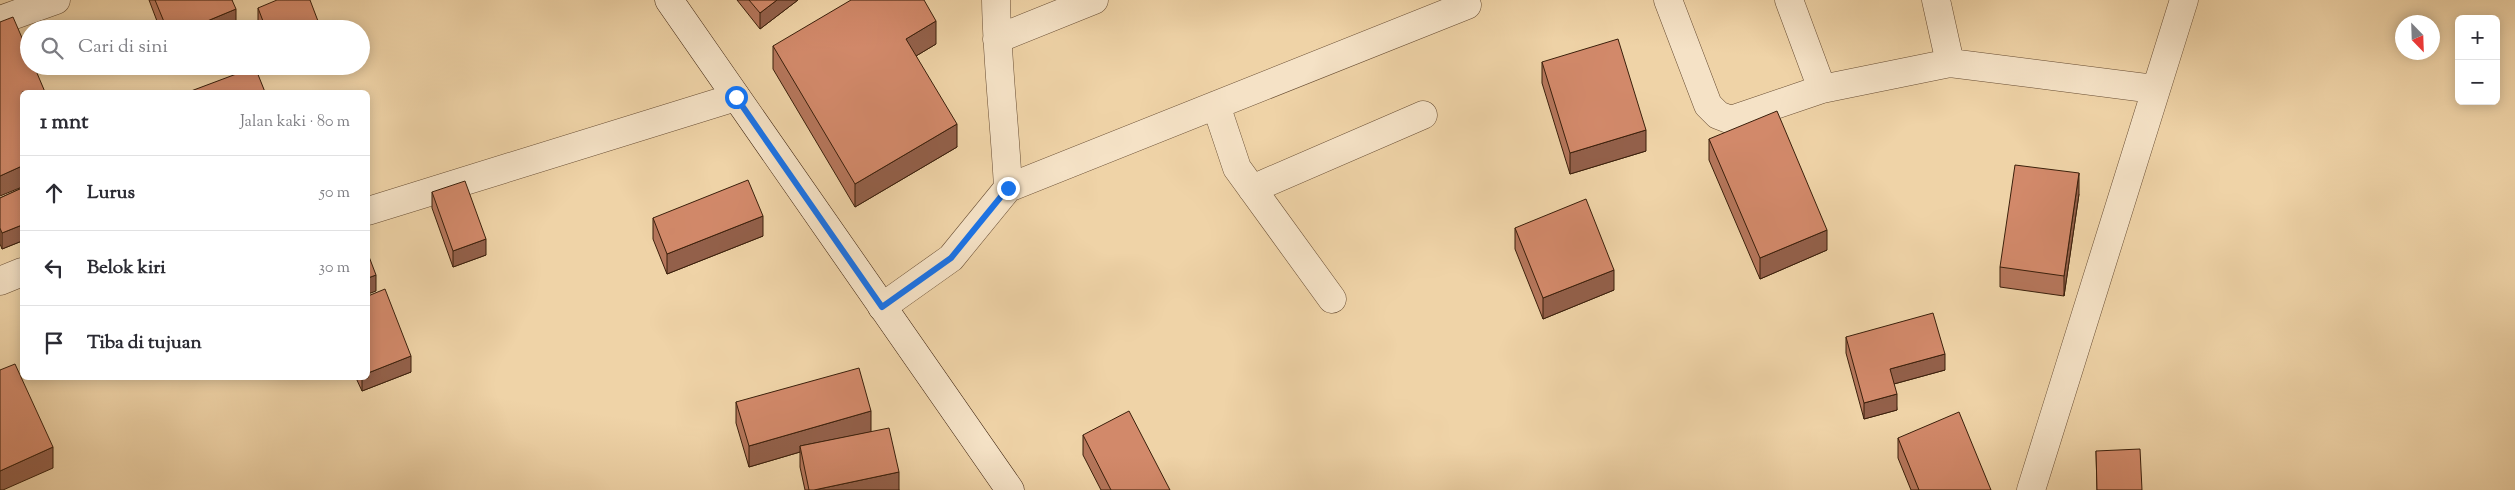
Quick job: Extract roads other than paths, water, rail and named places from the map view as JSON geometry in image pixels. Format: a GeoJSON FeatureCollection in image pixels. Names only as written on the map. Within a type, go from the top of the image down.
{"type":"FeatureCollection","features":[{"type":"Feature","properties":{"kind":"street"},"geometry":{"type":"LineString","coordinates":[[0,20],[56,0]]}},
{"type":"Feature","properties":{"kind":"street"},"geometry":{"type":"LineString","coordinates":[[669,0],[1010,490]]}},
{"type":"Feature","properties":{"kind":"street"},"geometry":{"type":"LineString","coordinates":[[996,0],[997,39],[1005,116],[1008,188]]}},
{"type":"Feature","properties":{"kind":"street"},"geometry":{"type":"LineString","coordinates":[[997,39],[1094,0]]}},
{"type":"Feature","properties":{"kind":"street"},"geometry":{"type":"LineString","coordinates":[[1668,0],[1708,105],[1718,114],[1731,120],[1822,89],[1950,63],[2154,89]]}},
{"type":"Feature","properties":{"kind":"street"},"geometry":{"type":"LineString","coordinates":[[1789,0],[1822,89]]}},
{"type":"Feature","properties":{"kind":"street"},"geometry":{"type":"LineString","coordinates":[[1936,0],[1950,63]]}},
{"type":"Feature","properties":{"kind":"street"},"geometry":{"type":"LineString","coordinates":[[2031,490],[2154,89],[2184,0]]}},
{"type":"Feature","properties":{"kind":"street"},"geometry":{"type":"LineString","coordinates":[[882,307],[951,258],[1008,188],[1467,5]]}},
{"type":"Feature","properties":{"kind":"street"},"geometry":{"type":"LineString","coordinates":[[370,210],[736,97]]}},
{"type":"Feature","properties":{"kind":"street"},"geometry":{"type":"LineString","coordinates":[[1216,105],[1237,168],[1332,299]]}},
{"type":"Feature","properties":{"kind":"street"},"geometry":{"type":"LineString","coordinates":[[1252,189],[1423,115]]}},
{"type":"Feature","properties":{"kind":"street"},"geometry":{"type":"LineString","coordinates":[[0,281],[20,273]]}}]}
